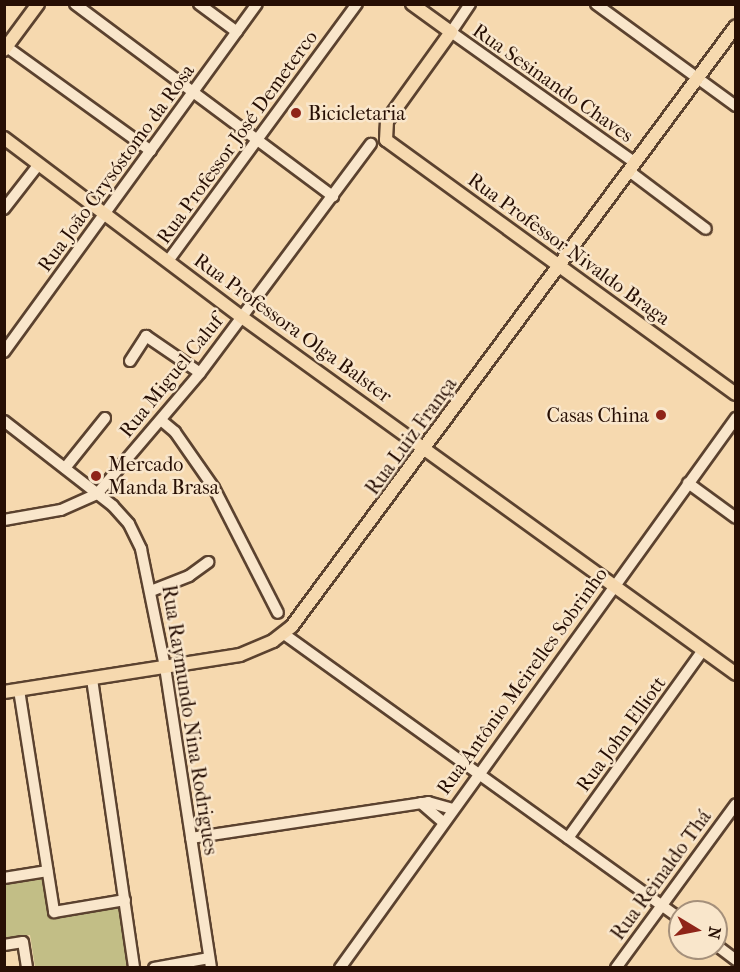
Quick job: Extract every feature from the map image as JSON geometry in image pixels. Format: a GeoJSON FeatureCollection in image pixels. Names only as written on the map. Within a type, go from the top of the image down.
{"type":"FeatureCollection","features":[{"type":"Feature","properties":{"kind":"main road"},"geometry":{"type":"LineString","coordinates":[[5,47],[38,4]]}},
{"type":"Feature","properties":{"kind":"main road"},"geometry":{"type":"LineString","coordinates":[[412,4],[451,32]]}},
{"type":"Feature","properties":{"kind":"main road","name":"Rua Luiz França"},"geometry":{"type":"LineString","coordinates":[[4,692],[240,655],[284,634],[310,606],[735,26]]}},
{"type":"Feature","properties":{"kind":"main road","name":"Rua Professor Nivaldo Braga"},"geometry":{"type":"LineString","coordinates":[[451,32],[387,122],[384,132],[387,141],[735,394]]}},
{"type":"Feature","properties":{"kind":"main road","name":"Rua Professora Olga Balster"},"geometry":{"type":"LineString","coordinates":[[4,138],[243,318],[426,448],[735,674]]}},
{"type":"Feature","properties":{"kind":"street"},"geometry":{"type":"LineString","coordinates":[[75,4],[333,196]]}},
{"type":"Feature","properties":{"kind":"street"},"geometry":{"type":"LineString","coordinates":[[199,4],[237,32]]}},
{"type":"Feature","properties":{"kind":"street","name":"Rua João Crysóstomo da Rosa"},"geometry":{"type":"LineString","coordinates":[[4,352],[257,4]]}},
{"type":"Feature","properties":{"kind":"street","name":"Rua Professor José Demeterco"},"geometry":{"type":"LineString","coordinates":[[168,261],[357,4]]}},
{"type":"Feature","properties":{"kind":"street"},"geometry":{"type":"LineString","coordinates":[[451,32],[470,4]]}},
{"type":"Feature","properties":{"kind":"street"},"geometry":{"type":"LineString","coordinates":[[596,4],[735,106]]}},
{"type":"Feature","properties":{"kind":"street","name":"Rua Sesinando Chaves"},"geometry":{"type":"LineString","coordinates":[[451,32],[632,167],[706,229]]}},
{"type":"Feature","properties":{"kind":"street"},"geometry":{"type":"LineString","coordinates":[[5,47],[151,151]]}},
{"type":"Feature","properties":{"kind":"street","name":"Rua Miguel Caluf"},"geometry":{"type":"LineString","coordinates":[[4,519],[68,508],[97,494],[162,421],[200,373],[371,144]]}},
{"type":"Feature","properties":{"kind":"street"},"geometry":{"type":"LineString","coordinates":[[4,209],[39,164]]}},
{"type":"Feature","properties":{"kind":"street"},"geometry":{"type":"LineString","coordinates":[[130,361],[146,336],[200,373]]}},
{"type":"Feature","properties":{"kind":"street"},"geometry":{"type":"LineString","coordinates":[[66,468],[105,418]]}},
{"type":"Feature","properties":{"kind":"street","name":"Rua Antônio Meirelles Sobrinho"},"geometry":{"type":"LineString","coordinates":[[340,968],[442,822],[735,418]]}},
{"type":"Feature","properties":{"kind":"street","name":"Rua Raymundo Nina Rodrigues"},"geometry":{"type":"LineString","coordinates":[[4,421],[9,431],[66,468],[121,514],[136,536],[151,591],[165,667],[210,963]]}},
{"type":"Feature","properties":{"kind":"street"},"geometry":{"type":"LineString","coordinates":[[162,421],[175,432],[214,488],[278,613]]}},
{"type":"Feature","properties":{"kind":"street"},"geometry":{"type":"LineString","coordinates":[[688,483],[735,518]]}},
{"type":"Feature","properties":{"kind":"street"},"geometry":{"type":"LineString","coordinates":[[151,591],[189,576],[208,562]]}},
{"type":"Feature","properties":{"kind":"street"},"geometry":{"type":"LineString","coordinates":[[284,634],[668,911]]}},
{"type":"Feature","properties":{"kind":"street","name":"Rua John Elliott"},"geometry":{"type":"LineString","coordinates":[[568,838],[703,650]]}},
{"type":"Feature","properties":{"kind":"street"},"geometry":{"type":"LineString","coordinates":[[92,679],[134,968]]}},
{"type":"Feature","properties":{"kind":"street"},"geometry":{"type":"LineString","coordinates":[[19,690],[54,912],[125,900]]}},
{"type":"Feature","properties":{"kind":"street"},"geometry":{"type":"LineString","coordinates":[[421,803],[442,822]]}},
{"type":"Feature","properties":{"kind":"street"},"geometry":{"type":"LineString","coordinates":[[191,838],[421,803],[438,803],[452,809]]}},
{"type":"Feature","properties":{"kind":"street","name":"Rua Reinaldo Thá"},"geometry":{"type":"LineString","coordinates":[[616,968],[735,804]]}},
{"type":"Feature","properties":{"kind":"street"},"geometry":{"type":"LineString","coordinates":[[4,878],[47,871]]}},
{"type":"Feature","properties":{"kind":"street"},"geometry":{"type":"LineString","coordinates":[[4,945],[23,942],[27,968]]}},
{"type":"Feature","properties":{"kind":"street"},"geometry":{"type":"LineString","coordinates":[[154,968],[210,963]]}},
{"type":"Feature","properties":{"kind":"shaded area"},"geometry":{"type":"Polygon","coordinates":[[[43,879],[50,919],[119,908],[128,967],[35,967],[30,935],[5,939],[5,885],[43,879]]]}},
{"type":"Feature","properties":{"kind":"place","name":"Bicicletaria"},"geometry":{"type":"Point","coordinates":[296,113]}},
{"type":"Feature","properties":{"kind":"place","name":"Casas China"},"geometry":{"type":"Point","coordinates":[661,415]}},
{"type":"Feature","properties":{"kind":"place","name":"Mercado Manda Brasa"},"geometry":{"type":"Point","coordinates":[96,476]}}]}
